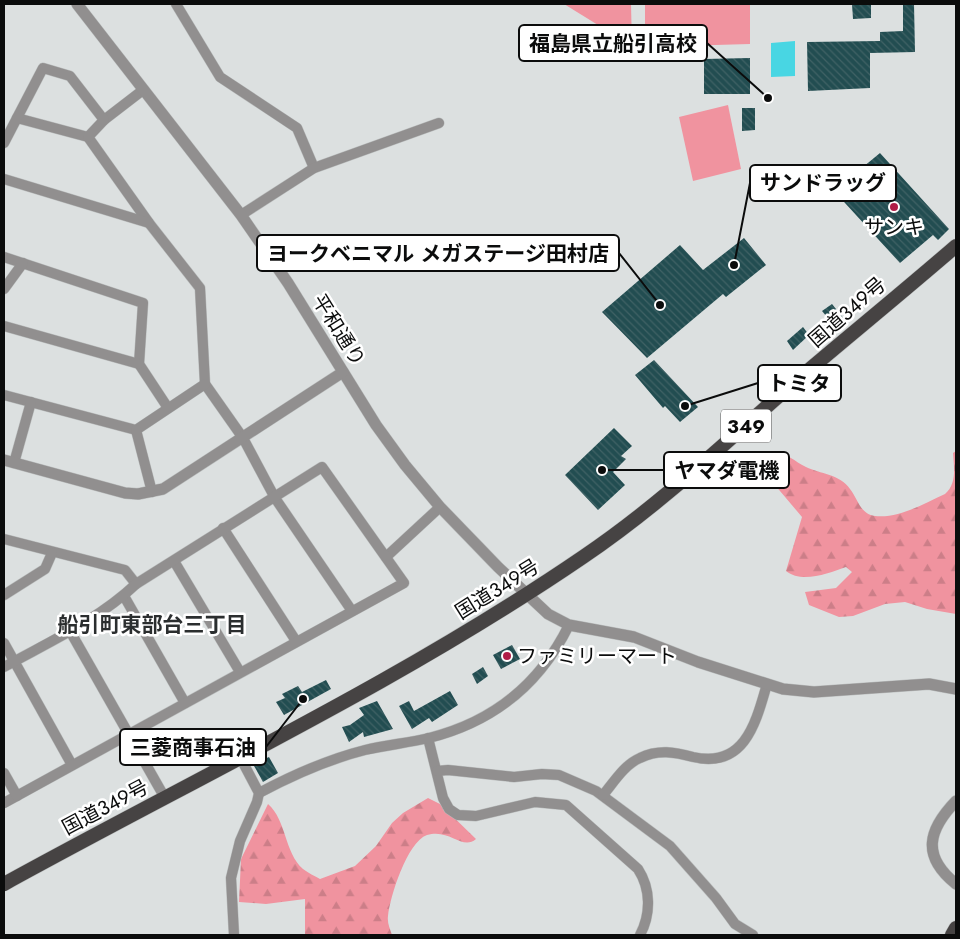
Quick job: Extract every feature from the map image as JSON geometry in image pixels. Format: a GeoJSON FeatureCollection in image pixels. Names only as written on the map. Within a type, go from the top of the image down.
{"type":"FeatureCollection","features":[{"type":"Feature","properties":{"kind":"highway","name":"国道349号"},"geometry":{"type":"LineString","coordinates":[[4,884],[381,682],[527,594],[621,531],[674,489],[795,382],[956,246]]}},
{"type":"Feature","properties":{"kind":"highway"},"geometry":{"type":"LineString","coordinates":[[952,935],[956,928]]}},
{"type":"Feature","properties":{"kind":"street","name":"平和通り"},"geometry":{"type":"LineString","coordinates":[[77,4],[241,215],[288,283],[376,425],[405,464],[440,507],[548,614],[569,625],[634,637],[698,662],[783,689],[814,692],[929,684],[956,689]]}},
{"type":"Feature","properties":{"kind":"street"},"geometry":{"type":"LineString","coordinates":[[176,4],[220,77],[297,128],[314,168]]}},
{"type":"Feature","properties":{"kind":"street"},"geometry":{"type":"LineString","coordinates":[[4,143],[44,68],[70,76],[104,120]]}},
{"type":"Feature","properties":{"kind":"street"},"geometry":{"type":"LineString","coordinates":[[88,137],[104,120],[143,90]]}},
{"type":"Feature","properties":{"kind":"street"},"geometry":{"type":"LineString","coordinates":[[17,118],[88,137],[149,223],[200,288],[205,384],[243,438],[275,498],[352,611]]}},
{"type":"Feature","properties":{"kind":"street"},"geometry":{"type":"LineString","coordinates":[[241,215],[314,168],[439,123]]}},
{"type":"Feature","properties":{"kind":"street"},"geometry":{"type":"LineString","coordinates":[[4,179],[149,223]]}},
{"type":"Feature","properties":{"kind":"street"},"geometry":{"type":"LineString","coordinates":[[4,257],[143,303],[139,364],[168,408]]}},
{"type":"Feature","properties":{"kind":"street"},"geometry":{"type":"LineString","coordinates":[[4,289],[22,263]]}},
{"type":"Feature","properties":{"kind":"street"},"geometry":{"type":"LineString","coordinates":[[4,326],[139,364]]}},
{"type":"Feature","properties":{"kind":"street"},"geometry":{"type":"LineString","coordinates":[[31,402],[9,461],[125,493],[152,492],[163,489],[343,372]]}},
{"type":"Feature","properties":{"kind":"street"},"geometry":{"type":"LineString","coordinates":[[4,395],[136,430],[205,384]]}},
{"type":"Feature","properties":{"kind":"street"},"geometry":{"type":"LineString","coordinates":[[136,430],[152,492]]}},
{"type":"Feature","properties":{"kind":"street"},"geometry":{"type":"LineString","coordinates":[[4,667],[70,631],[124,596],[136,584],[322,467],[404,582],[4,803]]}},
{"type":"Feature","properties":{"kind":"street"},"geometry":{"type":"LineString","coordinates":[[386,557],[440,507]]}},
{"type":"Feature","properties":{"kind":"street"},"geometry":{"type":"LineString","coordinates":[[223,528],[296,641]]}},
{"type":"Feature","properties":{"kind":"street"},"geometry":{"type":"LineString","coordinates":[[4,539],[52,553],[125,570],[136,584]]}},
{"type":"Feature","properties":{"kind":"street"},"geometry":{"type":"LineString","coordinates":[[4,595],[45,569],[52,553]]}},
{"type":"Feature","properties":{"kind":"street"},"geometry":{"type":"LineString","coordinates":[[174,561],[240,672]]}},
{"type":"Feature","properties":{"kind":"street"},"geometry":{"type":"LineString","coordinates":[[124,596],[184,703]]}},
{"type":"Feature","properties":{"kind":"street"},"geometry":{"type":"LineString","coordinates":[[259,793],[337,759],[364,750],[428,738],[467,726],[511,701],[549,660],[569,625]]}},
{"type":"Feature","properties":{"kind":"street"},"geometry":{"type":"LineString","coordinates":[[70,631],[165,798]]}},
{"type":"Feature","properties":{"kind":"street"},"geometry":{"type":"LineString","coordinates":[[4,643],[72,765]]}},
{"type":"Feature","properties":{"kind":"street"},"geometry":{"type":"LineString","coordinates":[[603,795],[628,766],[651,754],[678,753],[709,759],[727,754],[736,748],[751,734],[767,684]]}},
{"type":"Feature","properties":{"kind":"street"},"geometry":{"type":"LineString","coordinates":[[428,738],[443,798],[449,809],[458,815],[476,816],[535,802],[566,804],[638,870],[645,881],[648,911],[645,926],[640,935]]}},
{"type":"Feature","properties":{"kind":"street"},"geometry":{"type":"LineString","coordinates":[[234,935],[231,878],[240,841],[259,793],[240,757]]}},
{"type":"Feature","properties":{"kind":"street"},"geometry":{"type":"LineString","coordinates":[[437,771],[448,770],[514,777],[542,774],[559,775],[577,781],[603,795],[670,846],[735,924],[753,935]]}},
{"type":"Feature","properties":{"kind":"street"},"geometry":{"type":"LineString","coordinates":[[4,773],[17,796]]}},
{"type":"Feature","properties":{"kind":"street"},"geometry":{"type":"LineString","coordinates":[[956,801],[940,818],[933,835],[936,863],[943,874],[956,884]]}},
{"type":"Feature","properties":{"kind":"green space"},"geometry":{"type":"Polygon","coordinates":[[[564,4],[631,4],[632,46],[564,4]]]}},
{"type":"Feature","properties":{"kind":"green space"},"geometry":{"type":"Polygon","coordinates":[[[645,4],[750,4],[750,44],[645,47],[645,4]]]}},
{"type":"Feature","properties":{"kind":"green space"},"geometry":{"type":"Polygon","coordinates":[[[728,105],[741,169],[693,181],[679,117],[728,105]]]}},
{"type":"Feature","properties":{"kind":"green space"},"geometry":{"type":"Polygon","coordinates":[[[775,451],[806,467],[841,480],[850,489],[866,512],[870,515],[884,516],[902,513],[945,494],[953,480],[953,453],[956,451],[956,614],[927,609],[905,602],[885,604],[853,616],[839,617],[809,605],[805,592],[836,588],[852,572],[846,567],[816,576],[800,577],[786,571],[802,517],[769,478],[752,465],[762,454],[775,451]]]}},
{"type":"Feature","properties":{"kind":"green space"},"geometry":{"type":"Polygon","coordinates":[[[428,798],[440,804],[476,839],[466,842],[442,834],[427,835],[413,848],[401,871],[389,907],[388,919],[392,935],[305,935],[305,899],[266,904],[239,902],[241,859],[268,804],[279,819],[292,854],[297,862],[303,869],[320,879],[355,866],[376,846],[392,823],[403,813],[428,798]]]}},
{"type":"Feature","properties":{"kind":"water"},"geometry":{"type":"Polygon","coordinates":[[[795,41],[795,76],[771,77],[771,43],[795,41]]]}},
{"type":"Feature","properties":{"kind":"building"},"geometry":{"type":"Polygon","coordinates":[[[852,4],[871,4],[871,18],[853,19],[852,4]]]}},
{"type":"Feature","properties":{"kind":"building"},"geometry":{"type":"Polygon","coordinates":[[[903,4],[914,4],[915,52],[870,53],[870,88],[808,91],[807,42],[880,41],[880,32],[903,31],[903,4]]]}},
{"type":"Feature","properties":{"kind":"building"},"geometry":{"type":"Polygon","coordinates":[[[750,58],[750,94],[704,94],[704,59],[750,58]]]}},
{"type":"Feature","properties":{"kind":"building"},"geometry":{"type":"Polygon","coordinates":[[[742,108],[755,108],[755,130],[742,131],[742,108]]]}},
{"type":"Feature","properties":{"kind":"building"},"geometry":{"type":"Polygon","coordinates":[[[880,153],[949,229],[938,240],[933,235],[900,263],[834,191],[880,153]]]}},
{"type":"Feature","properties":{"kind":"building"},"geometry":{"type":"Polygon","coordinates":[[[744,238],[766,265],[726,297],[723,294],[647,358],[602,312],[680,245],[703,270],[744,238]]]}},
{"type":"Feature","properties":{"kind":"building"},"geometry":{"type":"Polygon","coordinates":[[[832,304],[844,319],[835,327],[822,311],[832,304]]]}},
{"type":"Feature","properties":{"kind":"building"},"geometry":{"type":"Polygon","coordinates":[[[803,327],[809,335],[793,350],[787,341],[803,327]]]}},
{"type":"Feature","properties":{"kind":"building"},"geometry":{"type":"Polygon","coordinates":[[[654,360],[698,407],[680,422],[665,406],[663,408],[635,375],[654,360]]]}},
{"type":"Feature","properties":{"kind":"building"},"geometry":{"type":"Polygon","coordinates":[[[614,428],[632,446],[621,456],[626,459],[613,472],[625,485],[598,510],[565,475],[614,428]]]}},
{"type":"Feature","properties":{"kind":"building"},"geometry":{"type":"Polygon","coordinates":[[[512,645],[520,659],[501,669],[493,655],[512,645]]]}},
{"type":"Feature","properties":{"kind":"building"},"geometry":{"type":"Polygon","coordinates":[[[483,667],[488,676],[477,684],[472,674],[483,667]]]}},
{"type":"Feature","properties":{"kind":"building"},"geometry":{"type":"Polygon","coordinates":[[[326,680],[331,689],[284,715],[276,702],[285,698],[282,694],[298,686],[302,692],[326,680]]]}},
{"type":"Feature","properties":{"kind":"building"},"geometry":{"type":"Polygon","coordinates":[[[450,691],[458,705],[432,722],[429,718],[412,729],[399,706],[409,701],[414,711],[450,691]]]}},
{"type":"Feature","properties":{"kind":"building"},"geometry":{"type":"Polygon","coordinates":[[[377,701],[393,729],[364,737],[363,732],[349,742],[342,727],[350,725],[364,715],[359,708],[377,701]]]}},
{"type":"Feature","properties":{"kind":"building"},"geometry":{"type":"Polygon","coordinates":[[[269,757],[278,773],[263,782],[253,764],[269,757]]]}},
{"type":"Feature","properties":{"kind":"place","name":"福島県立船引高校"},"geometry":{"type":"Point","coordinates":[768,98]}},
{"type":"Feature","properties":{"kind":"place","name":"サンキ"},"geometry":{"type":"Point","coordinates":[894,207]}},
{"type":"Feature","properties":{"kind":"place","name":"サンドラッグ"},"geometry":{"type":"Point","coordinates":[734,265]}},
{"type":"Feature","properties":{"kind":"place","name":"ヨークベニマル メガステージ田村店"},"geometry":{"type":"Point","coordinates":[660,305]}},
{"type":"Feature","properties":{"kind":"place","name":"トミタ"},"geometry":{"type":"Point","coordinates":[685,406]}},
{"type":"Feature","properties":{"kind":"place","name":"ヤマダ電機"},"geometry":{"type":"Point","coordinates":[602,470]}},
{"type":"Feature","properties":{"kind":"place","name":"ファミリーマート"},"geometry":{"type":"Point","coordinates":[507,656]}},
{"type":"Feature","properties":{"kind":"place","name":"三菱商事石油"},"geometry":{"type":"Point","coordinates":[303,699]}},
{"type":"Feature","properties":{"kind":"district","name":"船引町東部台三丁目"},"geometry":{"type":"Point","coordinates":[152,625]}}]}
